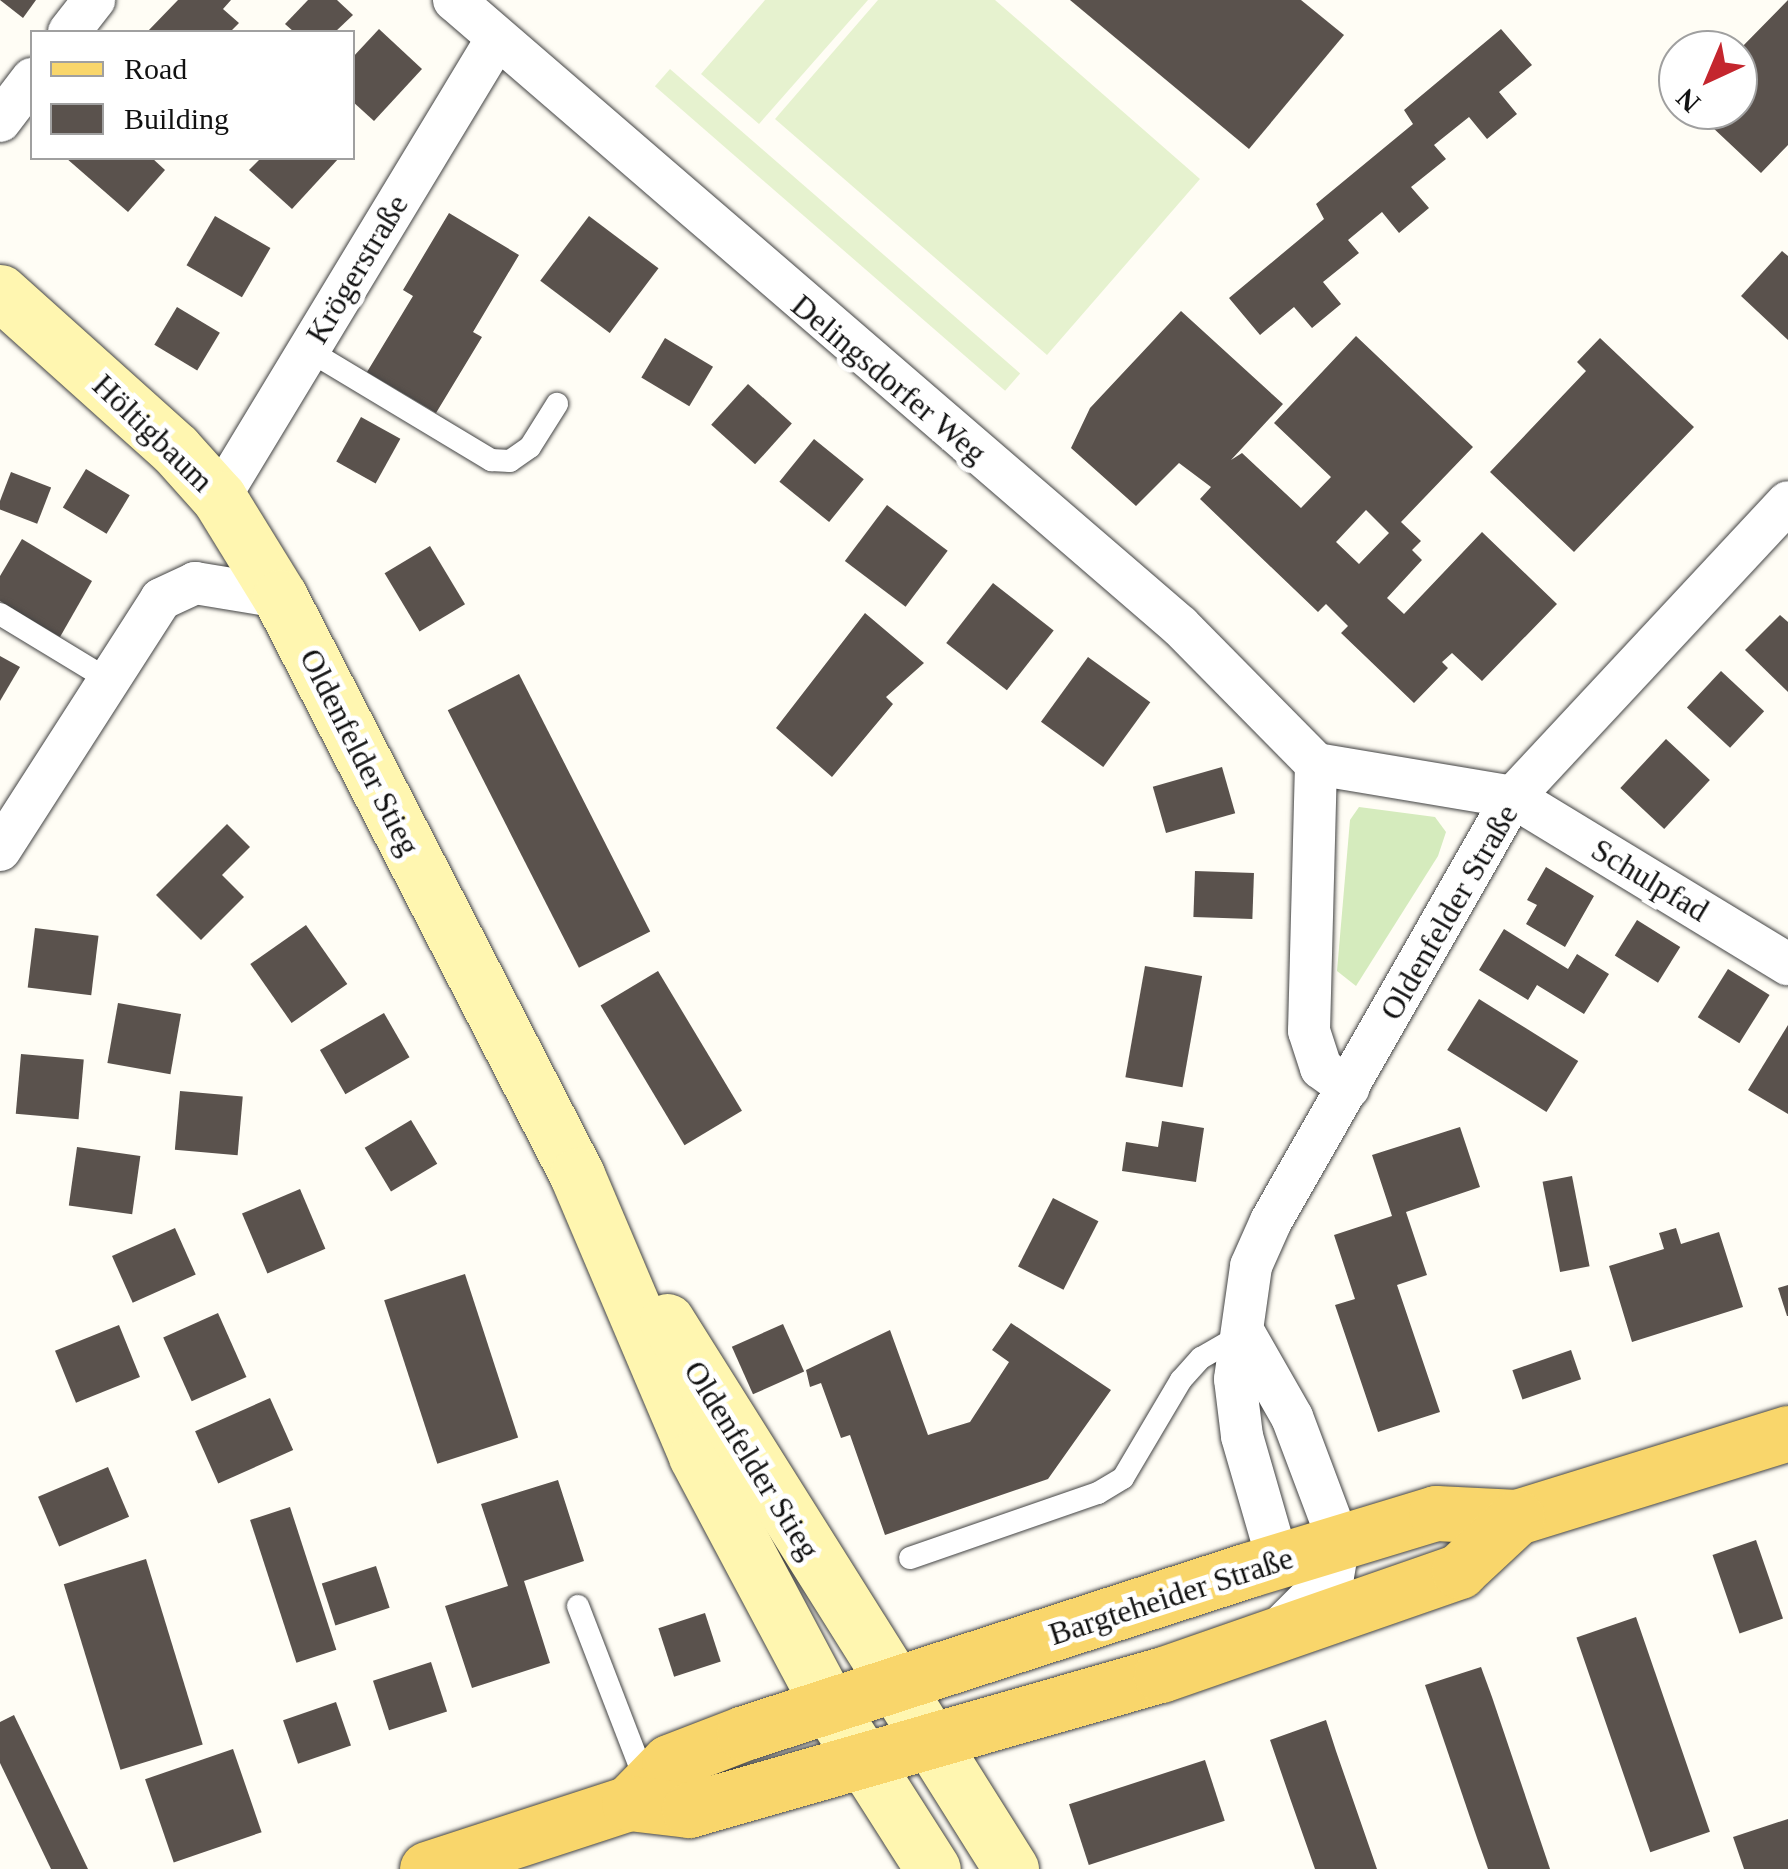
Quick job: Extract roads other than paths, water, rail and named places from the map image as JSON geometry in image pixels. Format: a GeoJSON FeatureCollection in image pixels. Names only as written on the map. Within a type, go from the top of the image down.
{"type":"FeatureCollection","features":[{"type":"Feature","properties":{"kind":"main road","name":"Höltigbaum"},"geometry":{"type":"LineString","coordinates":[[0,292],[175,449],[218,498],[280,596]]}},
{"type":"Feature","properties":{"kind":"main road","name":"Oldenfelder Stieg"},"geometry":{"type":"LineString","coordinates":[[280,596],[577,1175],[696,1456],[828,1706],[933,1869]]}},
{"type":"Feature","properties":{"kind":"main road","name":"Oldenfelder Stieg"},"geometry":{"type":"LineString","coordinates":[[577,1175],[1010,1869]]}},
{"type":"Feature","properties":{"kind":"main road","name":"Bargteheider Straße"},"geometry":{"type":"LineString","coordinates":[[1518,1517],[1458,1571],[1162,1675],[689,1810],[638,1794],[669,1762],[828,1706],[1278,1560],[1436,1513],[1518,1517],[1788,1433]]}},
{"type":"Feature","properties":{"kind":"main road"},"geometry":{"type":"LineString","coordinates":[[435,1868],[638,1794]]}},
{"type":"Feature","properties":{"kind":"street"},"geometry":{"type":"LineString","coordinates":[[71,30],[94,0]]}},
{"type":"Feature","properties":{"kind":"street","name":"Delingsdorfer Weg"},"geometry":{"type":"LineString","coordinates":[[454,0],[1180,626],[1316,764]]}},
{"type":"Feature","properties":{"kind":"street","name":"Krögerstraße"},"geometry":{"type":"LineString","coordinates":[[218,498],[496,40]]}},
{"type":"Feature","properties":{"kind":"street"},"geometry":{"type":"LineString","coordinates":[[0,122],[30,82]]}},
{"type":"Feature","properties":{"kind":"street","name":"Oldenfelder Straße"},"geometry":{"type":"LineString","coordinates":[[1278,1560],[1242,1436],[1235,1379],[1251,1266],[1513,797],[1788,502]]}},
{"type":"Feature","properties":{"kind":"street"},"geometry":{"type":"LineString","coordinates":[[0,850],[152,607],[178,587],[224,584],[280,596]]}},
{"type":"Feature","properties":{"kind":"street"},"geometry":{"type":"LineString","coordinates":[[1349,1088],[1321,1068],[1309,1031],[1316,764],[1513,797]]}},
{"type":"Feature","properties":{"kind":"street","name":"Schulpfad"},"geometry":{"type":"LineString","coordinates":[[1513,797],[1788,964]]}},
{"type":"Feature","properties":{"kind":"street"},"geometry":{"type":"LineString","coordinates":[[1244,1334],[1292,1417],[1339,1542],[1333,1576],[1271,1636]]}},
{"type":"Feature","properties":{"kind":"lane"},"geometry":{"type":"LineString","coordinates":[[308,350],[491,460],[510,461],[530,446],[557,404]]}},
{"type":"Feature","properties":{"kind":"lane"},"geometry":{"type":"LineString","coordinates":[[0,614],[107,678]]}},
{"type":"Feature","properties":{"kind":"lane"},"geometry":{"type":"LineString","coordinates":[[910,1558],[1098,1492],[1124,1478],[1181,1380],[1202,1358],[1244,1334]]}},
{"type":"Feature","properties":{"kind":"lane"},"geometry":{"type":"LineString","coordinates":[[578,1606],[638,1794]]}}]}
